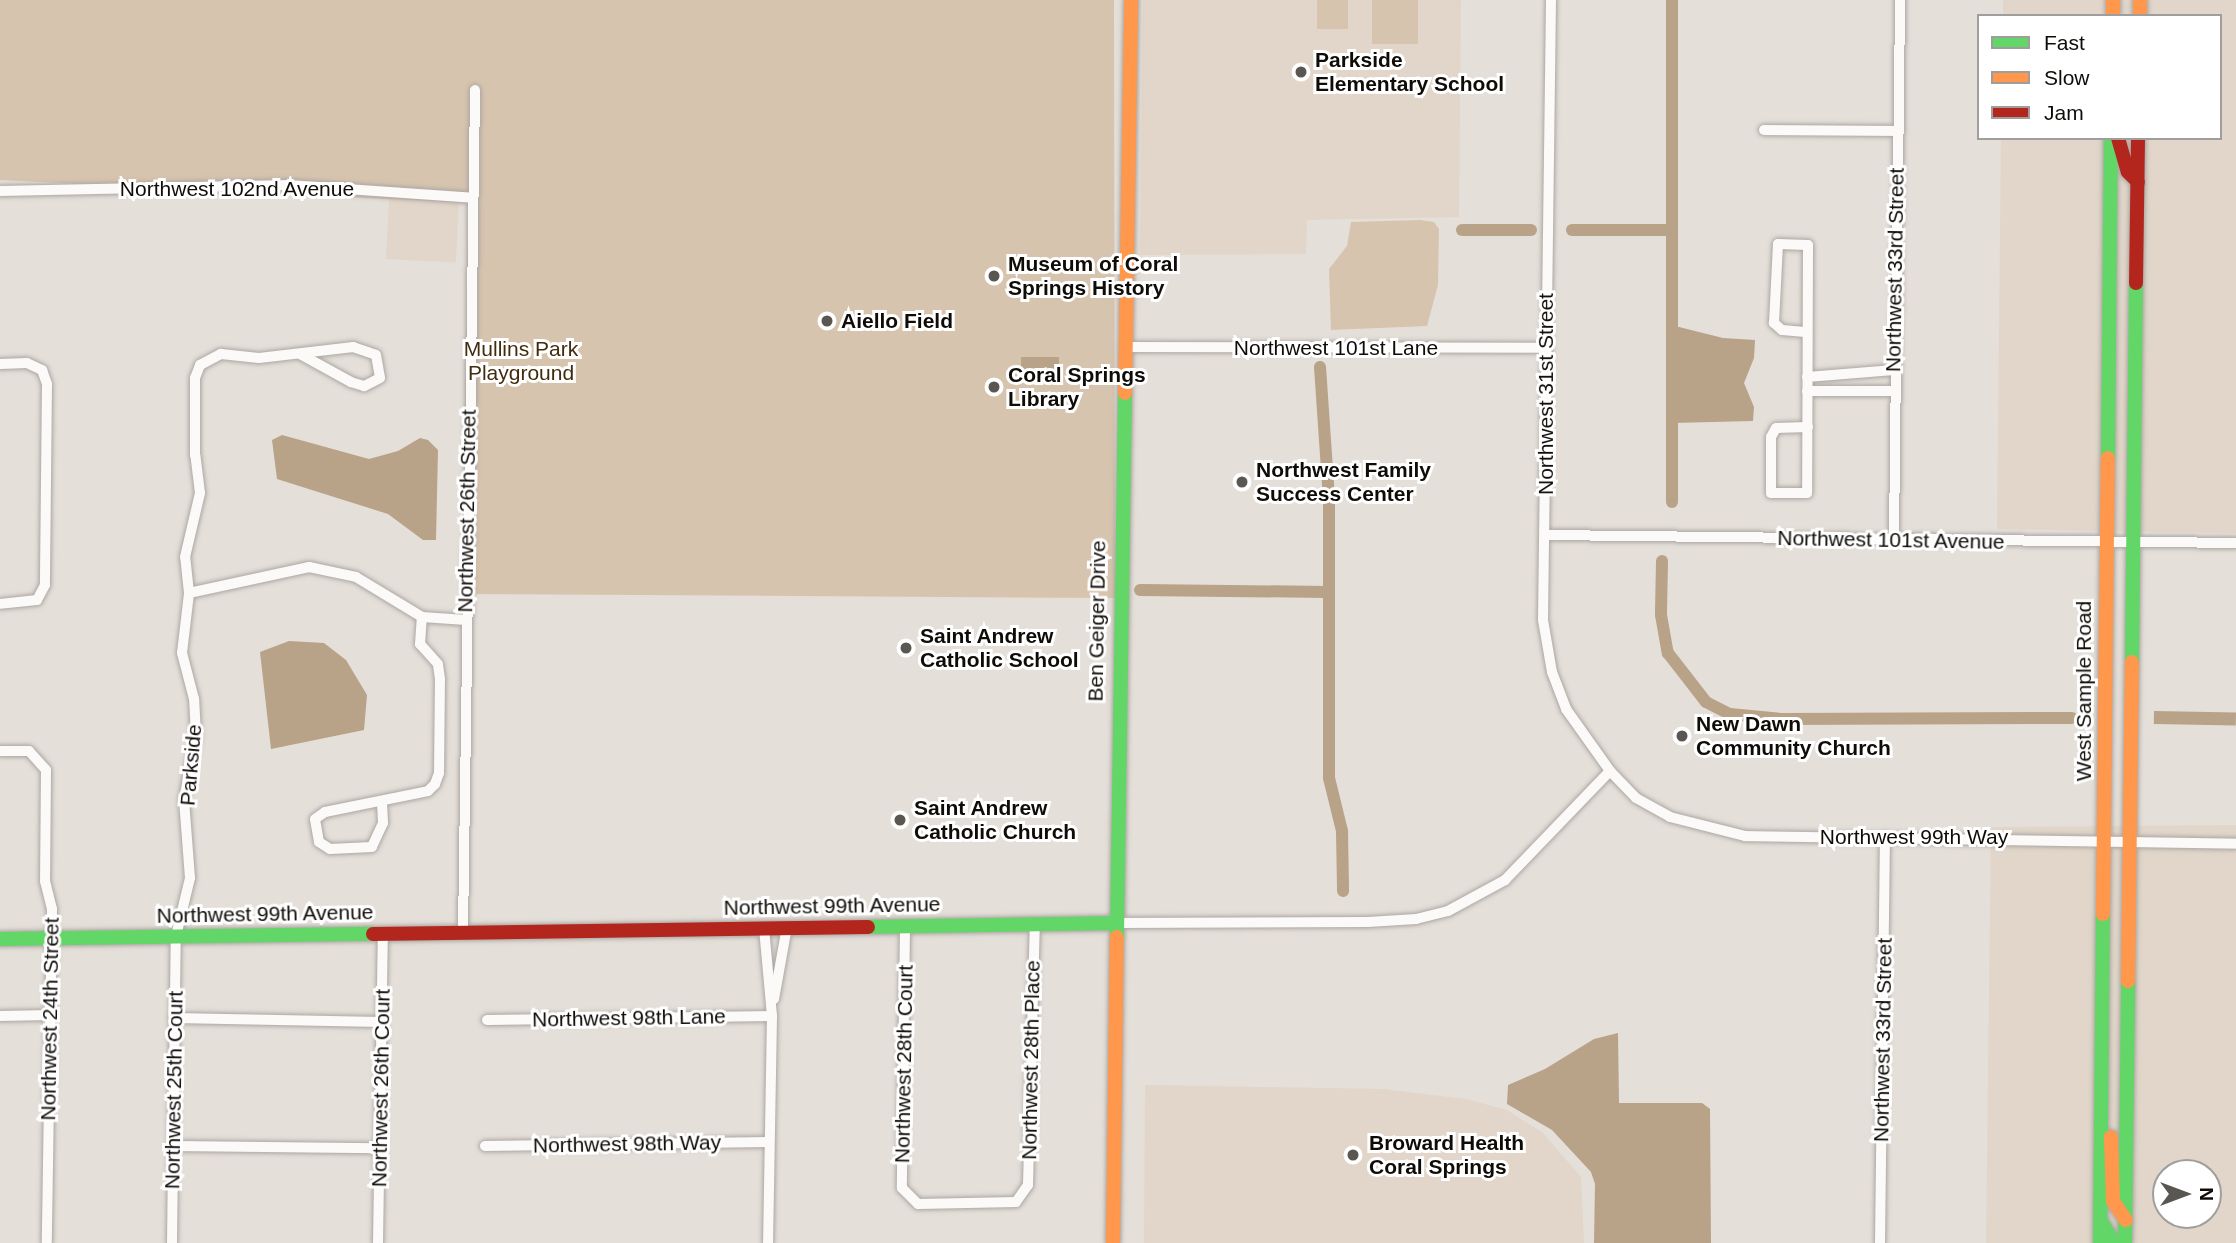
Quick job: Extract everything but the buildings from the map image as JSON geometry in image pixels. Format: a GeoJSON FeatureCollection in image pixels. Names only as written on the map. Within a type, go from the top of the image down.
{"type":"FeatureCollection","features":[{"type":"Feature","properties":{"kind":"main road","name":"Ben Geiger Drive"},"geometry":{"type":"LineString","coordinates":[[1113,1243],[1114,923],[1131,0]]}},
{"type":"Feature","properties":{"kind":"main road","name":"West Sample Road"},"geometry":{"type":"LineString","coordinates":[[2100,1243],[2112,140]]}},
{"type":"Feature","properties":{"kind":"main road"},"geometry":{"type":"LineString","coordinates":[[2119,140],[2128,172],[2138,182]]}},
{"type":"Feature","properties":{"kind":"main road"},"geometry":{"type":"LineString","coordinates":[[2125,1243],[2132,842],[2138,140]]}},
{"type":"Feature","properties":{"kind":"main road"},"geometry":{"type":"LineString","coordinates":[[2111,180],[2128,194],[2137,257]]}},
{"type":"Feature","properties":{"kind":"main road","name":"Northwest 99th Avenue"},"geometry":{"type":"LineString","coordinates":[[0,939],[1114,923]]}},
{"type":"Feature","properties":{"kind":"main road"},"geometry":{"type":"LineString","coordinates":[[2101,1090],[2112,1141],[2113,1201],[2126,1220]]}},
{"type":"Feature","properties":{"kind":"main road"},"geometry":{"type":"LineString","coordinates":[[2101,1221],[2115,1243]]}},
{"type":"Feature","properties":{"kind":"street","name":"Northwest 31st Street"},"geometry":{"type":"LineString","coordinates":[[1551,0],[1543,620],[1552,672],[1566,709],[1610,771]]}},
{"type":"Feature","properties":{"kind":"street","name":"Northwest 33rd Street"},"geometry":{"type":"LineString","coordinates":[[1894,540],[1900,0]]}},
{"type":"Feature","properties":{"kind":"street","name":"Northwest 26th Street"},"geometry":{"type":"LineString","coordinates":[[463,932],[475,90]]}},
{"type":"Feature","properties":{"kind":"street"},"geometry":{"type":"LineString","coordinates":[[1765,130],[1898,131]]}},
{"type":"Feature","properties":{"kind":"street","name":"Northwest 102nd Avenue"},"geometry":{"type":"LineString","coordinates":[[0,191],[289,185],[473,198]]}},
{"type":"Feature","properties":{"kind":"street"},"geometry":{"type":"LineString","coordinates":[[1805,332],[1782,330],[1774,323],[1779,244],[1808,245],[1805,332],[1808,427],[1807,493],[1771,493],[1771,438],[1776,428],[1808,427]]}},
{"type":"Feature","properties":{"kind":"street","name":"Northwest 101st Lane"},"geometry":{"type":"LineString","coordinates":[[1126,347],[1545,348]]}},
{"type":"Feature","properties":{"kind":"street","name":"Parkside"},"geometry":{"type":"LineString","coordinates":[[176,936],[191,857],[184,800],[196,719],[182,653],[189,593],[185,557],[200,493],[195,455],[195,378],[200,365],[221,354],[260,358],[300,354],[367,349],[376,355],[380,378],[364,386],[351,382],[300,354]]}},
{"type":"Feature","properties":{"kind":"street"},"geometry":{"type":"LineString","coordinates":[[0,364],[27,363],[42,370],[47,384],[45,585],[37,600],[0,604]]}},
{"type":"Feature","properties":{"kind":"street"},"geometry":{"type":"LineString","coordinates":[[1807,377],[1894,370]]}},
{"type":"Feature","properties":{"kind":"street"},"geometry":{"type":"LineString","coordinates":[[1807,391],[1894,391]]}},
{"type":"Feature","properties":{"kind":"street","name":"Northwest 101st Avenue"},"geometry":{"type":"LineString","coordinates":[[1546,535],[2236,543]]}},
{"type":"Feature","properties":{"kind":"street"},"geometry":{"type":"LineString","coordinates":[[189,593],[280,571],[336,570],[422,617],[466,620]]}},
{"type":"Feature","properties":{"kind":"street"},"geometry":{"type":"LineString","coordinates":[[382,803],[383,823],[372,848],[330,849],[319,842],[315,819],[325,812],[382,803],[428,791],[439,774],[440,679],[438,664],[419,644],[422,617]]}},
{"type":"Feature","properties":{"kind":"street","name":"Northwest 24th Street"},"geometry":{"type":"LineString","coordinates":[[0,751],[29,751],[38,757],[46,770],[45,881],[52,909],[47,1243]]}},
{"type":"Feature","properties":{"kind":"street","name":"Northwest 99th Avenue"},"geometry":{"type":"LineString","coordinates":[[1114,923],[1368,922],[1416,919],[1448,911],[1504,880],[1610,771]]}},
{"type":"Feature","properties":{"kind":"street","name":"Northwest 99th Way"},"geometry":{"type":"LineString","coordinates":[[1610,771],[1636,797],[1670,817],[1706,829],[1745,836],[2236,844]]}},
{"type":"Feature","properties":{"kind":"street","name":"Northwest 33rd Street"},"geometry":{"type":"LineString","coordinates":[[1880,1243],[1885,837]]}},
{"type":"Feature","properties":{"kind":"street","name":"Northwest 28th Place"},"geometry":{"type":"LineString","coordinates":[[909,1200],[918,1204],[1016,1202],[1024,1195],[1028,1185],[1035,925]]}},
{"type":"Feature","properties":{"kind":"street"},"geometry":{"type":"LineString","coordinates":[[772,1016],[787,927]]}},
{"type":"Feature","properties":{"kind":"street","name":"Northwest 28th Court"},"geometry":{"type":"LineString","coordinates":[[905,927],[902,1188],[909,1200]]}},
{"type":"Feature","properties":{"kind":"street"},"geometry":{"type":"LineString","coordinates":[[764,928],[772,1016],[768,1243]]}},
{"type":"Feature","properties":{"kind":"street","name":"Northwest 26th Court"},"geometry":{"type":"LineString","coordinates":[[378,1243],[383,932]]}},
{"type":"Feature","properties":{"kind":"street","name":"Northwest 25th Court"},"geometry":{"type":"LineString","coordinates":[[172,1243],[176,936]]}},
{"type":"Feature","properties":{"kind":"street"},"geometry":{"type":"LineString","coordinates":[[0,1016],[51,1016]]}},
{"type":"Feature","properties":{"kind":"street","name":"Northwest 98th Lane"},"geometry":{"type":"LineString","coordinates":[[487,1020],[772,1016]]}},
{"type":"Feature","properties":{"kind":"street"},"geometry":{"type":"LineString","coordinates":[[174,1018],[382,1022]]}},
{"type":"Feature","properties":{"kind":"street","name":"Northwest 98th Way"},"geometry":{"type":"LineString","coordinates":[[485,1146],[769,1142]]}},
{"type":"Feature","properties":{"kind":"street"},"geometry":{"type":"LineString","coordinates":[[173,1146],[379,1148]]}},
{"type":"Feature","properties":{"kind":"shaded area","name":"Parkside Elementary School"},"geometry":{"type":"Polygon","coordinates":[[[1143,0],[1461,0],[1459,217],[1307,220],[1306,254],[1140,255],[1143,0]]]}},
{"type":"Feature","properties":{"kind":"shaded area"},"geometry":{"type":"Polygon","coordinates":[[[2003,0],[2236,0],[2236,533],[1997,529],[2001,140],[2222,140],[2222,14],[2003,14],[2003,0]]]}},
{"type":"Feature","properties":{"kind":"shaded area"},"geometry":{"type":"Polygon","coordinates":[[[389,199],[459,203],[456,263],[386,259],[389,199]]]}},
{"type":"Feature","properties":{"kind":"shaded area"},"geometry":{"type":"Polygon","coordinates":[[[1671,325],[1723,338],[1755,340],[1754,358],[1744,383],[1754,407],[1753,421],[1672,423],[1671,325]]]}},
{"type":"Feature","properties":{"kind":"shaded area"},"geometry":{"type":"Polygon","coordinates":[[[1021,357],[1059,357],[1059,381],[1021,381],[1021,357]]]}},
{"type":"Feature","properties":{"kind":"shaded area"},"geometry":{"type":"Polygon","coordinates":[[[282,435],[369,459],[398,451],[420,438],[428,440],[438,450],[436,540],[423,540],[388,514],[277,479],[272,440],[282,435]]]}},
{"type":"Feature","properties":{"kind":"shaded area"},"geometry":{"type":"Polygon","coordinates":[[[289,641],[324,643],[346,660],[367,695],[364,730],[271,749],[260,652],[289,641]]]}},
{"type":"Feature","properties":{"kind":"shaded area"},"geometry":{"type":"Polygon","coordinates":[[[2154,711],[2236,712],[2236,725],[2154,724],[2154,711]]]}},
{"type":"Feature","properties":{"kind":"shaded area"},"geometry":{"type":"Polygon","coordinates":[[[2236,825],[2236,1243],[1986,1243],[1991,827],[2236,825]]]}},
{"type":"Feature","properties":{"kind":"shaded area"},"geometry":{"type":"Polygon","coordinates":[[[1618,1033],[1619,1103],[1702,1103],[1710,1109],[1711,1243],[1594,1243],[1595,1184],[1591,1172],[1552,1130],[1507,1104],[1508,1085],[1545,1069],[1594,1039],[1618,1033]]]}},
{"type":"Feature","properties":{"kind":"shaded area","name":"Broward Health Coral Springs"},"geometry":{"type":"Polygon","coordinates":[[[1145,1085],[1383,1089],[1466,1099],[1507,1110],[1543,1133],[1581,1177],[1584,1243],[1144,1243],[1145,1085]]]}},
{"type":"Feature","properties":{"kind":"green space","name":"Mullins Park Playground"},"geometry":{"type":"Polygon","coordinates":[[[0,0],[1114,0],[1115,598],[462,594],[468,203],[0,180],[0,0]]]}},
{"type":"Feature","properties":{"kind":"green space"},"geometry":{"type":"Polygon","coordinates":[[[1317,0],[1348,0],[1348,29],[1317,29],[1317,0]]]}},
{"type":"Feature","properties":{"kind":"green space"},"geometry":{"type":"Polygon","coordinates":[[[1372,0],[1418,0],[1418,44],[1372,44],[1372,0]]]}},
{"type":"Feature","properties":{"kind":"green space"},"geometry":{"type":"Polygon","coordinates":[[[1351,222],[1434,222],[1439,229],[1438,285],[1427,326],[1331,330],[1329,269],[1347,246],[1351,222]]]}},
{"type":"Feature","properties":{"kind":"waterway"},"geometry":{"type":"LineString","coordinates":[[1672,0],[1672,502]]}},
{"type":"Feature","properties":{"kind":"waterway"},"geometry":{"type":"LineString","coordinates":[[1462,230],[1531,230]]}},
{"type":"Feature","properties":{"kind":"waterway"},"geometry":{"type":"LineString","coordinates":[[1572,230],[1670,230]]}},
{"type":"Feature","properties":{"kind":"waterway"},"geometry":{"type":"LineString","coordinates":[[1320,367],[1329,500],[1329,778],[1342,831],[1343,891]]}},
{"type":"Feature","properties":{"kind":"waterway"},"geometry":{"type":"LineString","coordinates":[[1662,561],[1661,615],[1668,653],[1706,702],[1730,714],[1781,719],[2072,718]]}},
{"type":"Feature","properties":{"kind":"waterway"},"geometry":{"type":"LineString","coordinates":[[1140,590],[1329,592]]}},
{"type":"Feature","properties":{"kind":"traffic: fast"},"geometry":{"type":"LineString","coordinates":[[2108,458],[2111,140]]}},
{"type":"Feature","properties":{"kind":"traffic: fast"},"geometry":{"type":"LineString","coordinates":[[2132,662],[2136,283]]}},
{"type":"Feature","properties":{"kind":"traffic: fast"},"geometry":{"type":"LineString","coordinates":[[1117,937],[1125,393]]}},
{"type":"Feature","properties":{"kind":"traffic: fast"},"geometry":{"type":"LineString","coordinates":[[2100,1243],[2103,914]]}},
{"type":"Feature","properties":{"kind":"traffic: fast"},"geometry":{"type":"LineString","coordinates":[[868,927],[1114,923]]}},
{"type":"Feature","properties":{"kind":"traffic: fast"},"geometry":{"type":"LineString","coordinates":[[0,939],[373,934]]}},
{"type":"Feature","properties":{"kind":"traffic: fast"},"geometry":{"type":"LineString","coordinates":[[2125,1243],[2128,981]]}},
{"type":"Feature","properties":{"kind":"traffic: fast"},"geometry":{"type":"LineString","coordinates":[[2101,1221],[2114,1243]]}},
{"type":"Feature","properties":{"kind":"traffic: slow"},"geometry":{"type":"LineString","coordinates":[[1125,393],[1131,0]]}},
{"type":"Feature","properties":{"kind":"traffic: slow"},"geometry":{"type":"LineString","coordinates":[[2113,0],[2113,14]]}},
{"type":"Feature","properties":{"kind":"traffic: slow"},"geometry":{"type":"LineString","coordinates":[[2140,0],[2140,14]]}},
{"type":"Feature","properties":{"kind":"traffic: slow"},"geometry":{"type":"LineString","coordinates":[[2103,914],[2108,458]]}},
{"type":"Feature","properties":{"kind":"traffic: slow"},"geometry":{"type":"LineString","coordinates":[[2128,981],[2132,662]]}},
{"type":"Feature","properties":{"kind":"traffic: slow"},"geometry":{"type":"LineString","coordinates":[[1113,1243],[1117,937]]}},
{"type":"Feature","properties":{"kind":"traffic: slow"},"geometry":{"type":"LineString","coordinates":[[2111,1137],[2113,1201],[2126,1220]]}},
{"type":"Feature","properties":{"kind":"traffic: jam"},"geometry":{"type":"LineString","coordinates":[[2119,140],[2128,172],[2138,182]]}},
{"type":"Feature","properties":{"kind":"traffic: jam"},"geometry":{"type":"LineString","coordinates":[[2136,283],[2138,140]]}},
{"type":"Feature","properties":{"kind":"traffic: jam"},"geometry":{"type":"LineString","coordinates":[[373,934],[868,927]]}},
{"type":"Feature","properties":{"kind":"place","name":"Parkside Elementary School"},"geometry":{"type":"Point","coordinates":[1301,72]}},
{"type":"Feature","properties":{"kind":"place","name":"Museum of Coral Springs History"},"geometry":{"type":"Point","coordinates":[994,276]}},
{"type":"Feature","properties":{"kind":"place","name":"Aiello Field"},"geometry":{"type":"Point","coordinates":[827,321]}},
{"type":"Feature","properties":{"kind":"place","name":"Coral Springs Library"},"geometry":{"type":"Point","coordinates":[994,387]}},
{"type":"Feature","properties":{"kind":"place","name":"Northwest Family Success Center"},"geometry":{"type":"Point","coordinates":[1242,482]}},
{"type":"Feature","properties":{"kind":"place","name":"Saint Andrew Catholic School"},"geometry":{"type":"Point","coordinates":[906,648]}},
{"type":"Feature","properties":{"kind":"place","name":"New Dawn Community Church"},"geometry":{"type":"Point","coordinates":[1682,736]}},
{"type":"Feature","properties":{"kind":"place","name":"Saint Andrew Catholic Church"},"geometry":{"type":"Point","coordinates":[900,820]}},
{"type":"Feature","properties":{"kind":"place","name":"Broward Health Coral Springs"},"geometry":{"type":"Point","coordinates":[1353,1155]}}]}
